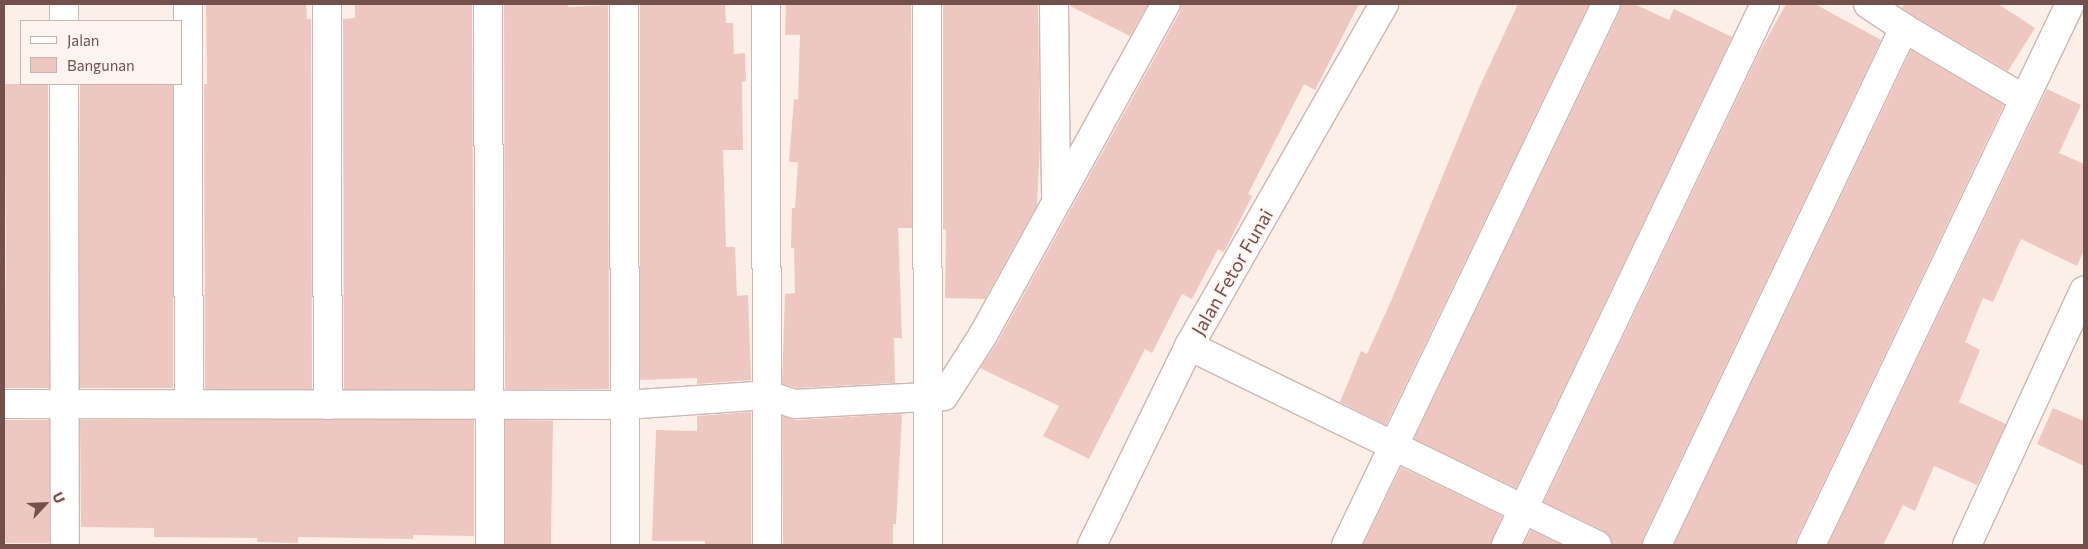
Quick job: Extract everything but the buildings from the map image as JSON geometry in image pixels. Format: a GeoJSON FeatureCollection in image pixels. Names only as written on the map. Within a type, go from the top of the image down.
{"type":"FeatureCollection","features":[{"type":"Feature","properties":{"kind":"street"},"geometry":{"type":"LineString","coordinates":[[64,4],[64,20]]}},
{"type":"Feature","properties":{"kind":"street"},"geometry":{"type":"LineString","coordinates":[[188,4],[189,404]]}},
{"type":"Feature","properties":{"kind":"street"},"geometry":{"type":"LineString","coordinates":[[327,4],[328,405]]}},
{"type":"Feature","properties":{"kind":"street"},"geometry":{"type":"LineString","coordinates":[[488,4],[490,545]]}},
{"type":"Feature","properties":{"kind":"street"},"geometry":{"type":"LineString","coordinates":[[624,4],[625,545]]}},
{"type":"Feature","properties":{"kind":"street"},"geometry":{"type":"LineString","coordinates":[[766,4],[767,545]]}},
{"type":"Feature","properties":{"kind":"street"},"geometry":{"type":"LineString","coordinates":[[927,4],[928,545]]}},
{"type":"Feature","properties":{"kind":"street"},"geometry":{"type":"LineString","coordinates":[[1054,4],[1056,202]]}},
{"type":"Feature","properties":{"kind":"street"},"geometry":{"type":"LineString","coordinates":[[4,404],[625,405],[767,395],[795,404],[944,396],[960,374],[983,335],[1166,4]]}},
{"type":"Feature","properties":{"kind":"street","name":"Jalan Fetor Funai"},"geometry":{"type":"LineString","coordinates":[[1092,545],[1190,346],[1384,4]]}},
{"type":"Feature","properties":{"kind":"street"},"geometry":{"type":"LineString","coordinates":[[1346,545],[1606,4]]}},
{"type":"Feature","properties":{"kind":"street"},"geometry":{"type":"LineString","coordinates":[[1506,545],[1765,4]]}},
{"type":"Feature","properties":{"kind":"street"},"geometry":{"type":"LineString","coordinates":[[1868,4],[1904,28],[2024,100]]}},
{"type":"Feature","properties":{"kind":"street"},"geometry":{"type":"LineString","coordinates":[[1811,545],[2070,4]]}},
{"type":"Feature","properties":{"kind":"street"},"geometry":{"type":"LineString","coordinates":[[1657,545],[1904,28]]}},
{"type":"Feature","properties":{"kind":"street"},"geometry":{"type":"LineString","coordinates":[[64,85],[65,545]]}},
{"type":"Feature","properties":{"kind":"street"},"geometry":{"type":"LineString","coordinates":[[1967,545],[2084,291]]}},
{"type":"Feature","properties":{"kind":"street"},"geometry":{"type":"LineString","coordinates":[[1190,346],[1596,545]]}}]}
